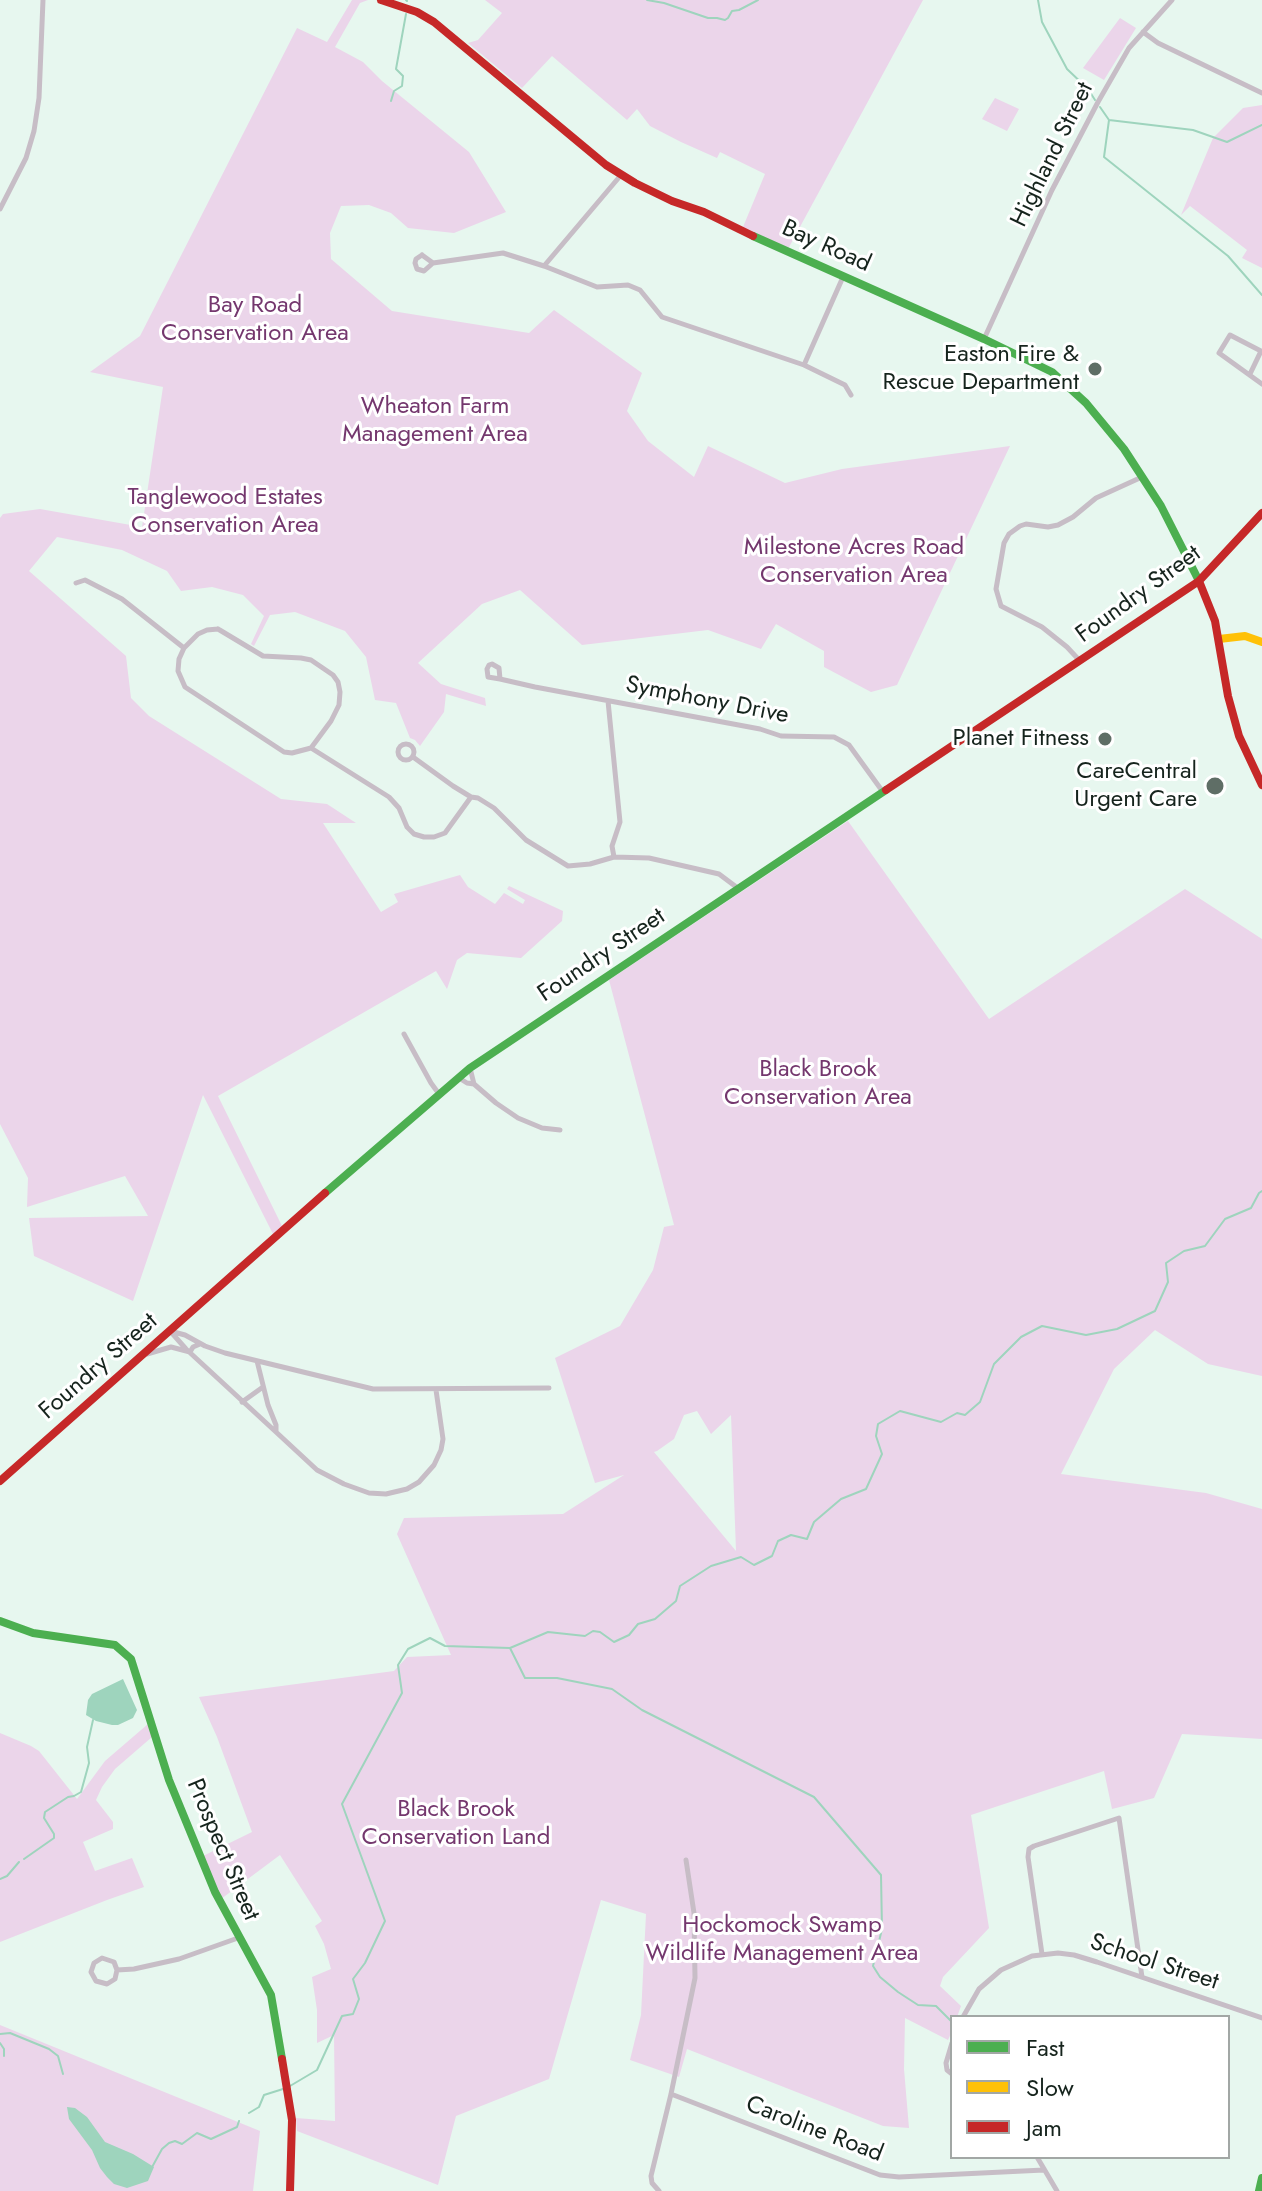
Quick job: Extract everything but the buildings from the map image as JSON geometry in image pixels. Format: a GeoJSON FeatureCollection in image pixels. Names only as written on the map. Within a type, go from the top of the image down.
{"type":"FeatureCollection","features":[{"type":"Feature","properties":{"kind":"main road","name":"Bay Road"},"geometry":{"type":"LineString","coordinates":[[381,0],[417,12],[434,22],[621,175],[652,192],[704,212],[783,251],[1046,368],[1069,385],[1119,442],[1164,511],[1199,581],[1213,613],[1228,696],[1239,736],[1262,785]]}},
{"type":"Feature","properties":{"kind":"main road","name":"Foundry Street"},"geometry":{"type":"LineString","coordinates":[[0,1481],[470,1068],[1199,581],[1262,513]]}},
{"type":"Feature","properties":{"kind":"main road"},"geometry":{"type":"LineString","coordinates":[[1219,639],[1245,636],[1262,642]]}},
{"type":"Feature","properties":{"kind":"main road","name":"Prospect Street"},"geometry":{"type":"LineString","coordinates":[[0,1621],[33,1633],[111,1644],[129,1656],[169,1780],[215,1892],[272,1999],[293,2129],[290,2191]]}},
{"type":"Feature","properties":{"kind":"main road"},"geometry":{"type":"LineString","coordinates":[[1259,2191],[1262,2178]]}},
{"type":"Feature","properties":{"kind":"street"},"geometry":{"type":"LineString","coordinates":[[0,209],[26,158],[34,131],[39,98],[43,0]]}},
{"type":"Feature","properties":{"kind":"street","name":"Highland Street"},"geometry":{"type":"LineString","coordinates":[[984,339],[1076,142],[1124,55],[1172,0]]}},
{"type":"Feature","properties":{"kind":"street"},"geometry":{"type":"LineString","coordinates":[[1143,32],[1158,43],[1262,93]]}},
{"type":"Feature","properties":{"kind":"street"},"geometry":{"type":"LineString","coordinates":[[544,266],[621,175]]}},
{"type":"Feature","properties":{"kind":"street"},"geometry":{"type":"LineString","coordinates":[[433,263],[503,253],[597,287],[628,285],[640,290],[662,317],[804,365],[845,385],[851,395]]}},
{"type":"Feature","properties":{"kind":"street"},"geometry":{"type":"LineString","coordinates":[[804,365],[843,277]]}},
{"type":"Feature","properties":{"kind":"street"},"geometry":{"type":"LineString","coordinates":[[1250,374],[1261,351],[1230,335],[1219,353],[1262,384]]}},
{"type":"Feature","properties":{"kind":"street"},"geometry":{"type":"LineString","coordinates":[[1081,662],[1042,627],[1001,606],[996,589],[1004,543],[1009,534],[1020,526],[1050,527],[1061,524],[1099,496],[1142,477]]}},
{"type":"Feature","properties":{"kind":"street"},"geometry":{"type":"LineString","coordinates":[[76,583],[85,580],[122,599],[184,648]]}},
{"type":"Feature","properties":{"kind":"street"},"geometry":{"type":"LineString","coordinates":[[218,629],[263,656],[311,660],[333,675],[338,682],[339,705],[311,748],[284,752],[185,687],[178,671],[184,648],[198,634],[218,629]]}},
{"type":"Feature","properties":{"kind":"street","name":"Symphony Drive"},"geometry":{"type":"LineString","coordinates":[[500,679],[760,729],[781,736],[834,737],[856,754],[883,792]]}},
{"type":"Feature","properties":{"kind":"street"},"geometry":{"type":"LineString","coordinates":[[608,701],[620,822],[612,846],[614,857]]}},
{"type":"Feature","properties":{"kind":"street"},"geometry":{"type":"LineString","coordinates":[[311,748],[389,797],[414,834],[434,837],[445,833],[471,797]]}},
{"type":"Feature","properties":{"kind":"street"},"geometry":{"type":"LineString","coordinates":[[413,757],[471,797],[494,808],[526,840],[568,866],[614,857],[649,858],[719,874],[739,889]]}},
{"type":"Feature","properties":{"kind":"street"},"geometry":{"type":"LineString","coordinates":[[404,1034],[439,1094]]}},
{"type":"Feature","properties":{"kind":"street"},"geometry":{"type":"LineString","coordinates":[[470,1068],[474,1084]]}},
{"type":"Feature","properties":{"kind":"street"},"geometry":{"type":"LineString","coordinates":[[459,1078],[474,1084],[518,1118],[542,1128],[560,1130]]}},
{"type":"Feature","properties":{"kind":"street"},"geometry":{"type":"LineString","coordinates":[[170,1331],[221,1352],[373,1389],[549,1388]]}},
{"type":"Feature","properties":{"kind":"street"},"geometry":{"type":"LineString","coordinates":[[170,1331],[317,1470],[369,1493],[401,1492],[414,1486],[434,1465],[441,1450],[443,1434],[436,1390]]}},
{"type":"Feature","properties":{"kind":"street"},"geometry":{"type":"LineString","coordinates":[[190,1352],[200,1344]]}},
{"type":"Feature","properties":{"kind":"street"},"geometry":{"type":"LineString","coordinates":[[142,1356],[167,1347],[190,1352]]}},
{"type":"Feature","properties":{"kind":"street"},"geometry":{"type":"LineString","coordinates":[[257,1361],[276,1432]]}},
{"type":"Feature","properties":{"kind":"street"},"geometry":{"type":"LineString","coordinates":[[242,1402],[263,1387]]}},
{"type":"Feature","properties":{"kind":"street"},"geometry":{"type":"LineString","coordinates":[[1042,1954],[1029,1849],[1119,1818],[1142,1977]]}},
{"type":"Feature","properties":{"kind":"street"},"geometry":{"type":"LineString","coordinates":[[659,2191],[652,2183],[651,2176],[695,1978],[694,1913],[686,1860]]}},
{"type":"Feature","properties":{"kind":"street"},"geometry":{"type":"LineString","coordinates":[[117,1970],[171,1961],[238,1938]]}},
{"type":"Feature","properties":{"kind":"street","name":"School Street"},"geometry":{"type":"LineString","coordinates":[[964,2015],[976,1994],[993,1975],[1018,1961],[1042,1954],[1074,1955],[1262,2018]]}},
{"type":"Feature","properties":{"kind":"street"},"geometry":{"type":"LineString","coordinates":[[105,1958],[114,1962],[117,1970],[115,1979],[107,1984],[96,1981],[91,1972],[96,1961],[105,1958]]}},
{"type":"Feature","properties":{"kind":"street"},"geometry":{"type":"LineString","coordinates":[[950,2049],[946,2060],[950,2073]]}},
{"type":"Feature","properties":{"kind":"street","name":"Caroline Road"},"geometry":{"type":"LineString","coordinates":[[671,2094],[880,2175],[899,2177],[1044,2170]]}},
{"type":"Feature","properties":{"kind":"street"},"geometry":{"type":"LineString","coordinates":[[1038,2159],[1057,2191]]}},
{"type":"Feature","properties":{"kind":"green space"},"geometry":{"type":"Polygon","coordinates":[[[352,0],[368,0],[360,3],[335,47],[363,62],[469,152],[506,212],[454,233],[408,228],[391,213],[369,205],[341,206],[330,233],[331,259],[392,311],[529,333],[554,310],[642,373],[627,411],[648,441],[694,477],[708,446],[785,483],[842,469],[1010,446],[897,685],[871,692],[824,667],[824,651],[776,624],[761,649],[708,630],[582,645],[520,590],[482,604],[418,663],[441,684],[485,698],[486,706],[446,694],[444,712],[420,746],[410,738],[396,703],[375,700],[366,657],[345,631],[295,612],[270,615],[254,646],[251,644],[264,616],[243,595],[212,587],[181,591],[167,571],[122,550],[57,537],[29,571],[126,656],[131,698],[149,716],[281,799],[327,804],[356,823],[323,823],[381,912],[398,902],[394,894],[460,875],[468,887],[495,904],[504,893],[523,904],[525,900],[507,889],[509,886],[563,911],[562,921],[521,958],[467,953],[457,960],[447,989],[436,971],[218,1096],[282,1226],[273,1234],[203,1095],[133,1301],[34,1256],[29,1218],[148,1216],[125,1176],[27,1207],[28,1178],[0,1124],[0,518],[3,514],[40,509],[142,527],[163,387],[90,372],[140,336],[297,28],[327,42],[352,0]]]}},
{"type":"Feature","properties":{"kind":"green space"},"geometry":{"type":"Polygon","coordinates":[[[485,0],[923,0],[788,249],[743,227],[765,174],[720,152],[717,158],[681,142],[650,126],[637,109],[627,120],[552,56],[522,88],[468,43],[478,40],[502,13],[485,0]]]}},
{"type":"Feature","properties":{"kind":"green space"},"geometry":{"type":"Polygon","coordinates":[[[1120,18],[1136,28],[1104,80],[1083,68],[1120,18]]]}},
{"type":"Feature","properties":{"kind":"green space"},"geometry":{"type":"Polygon","coordinates":[[[995,98],[1019,109],[1007,131],[982,119],[995,98]]]}},
{"type":"Feature","properties":{"kind":"green space"},"geometry":{"type":"Polygon","coordinates":[[[1262,105],[1262,268],[1242,258],[1247,250],[1190,206],[1181,215],[1213,138],[1243,108],[1262,105]]]}},
{"type":"Feature","properties":{"kind":"green space"},"geometry":{"type":"Polygon","coordinates":[[[848,821],[989,1019],[1185,889],[1262,939],[1262,1376],[1208,1364],[1155,1330],[1114,1369],[1061,1474],[1206,1493],[1262,1509],[1262,1739],[1182,1734],[1154,1798],[1120,1807],[1112,1809],[1104,1771],[971,1815],[989,1928],[943,1977],[940,1986],[961,2006],[958,2015],[950,2015],[948,2040],[905,2018],[904,2069],[909,2128],[883,2126],[687,2049],[679,2077],[630,2060],[641,2015],[646,1914],[601,1900],[549,2079],[456,2116],[438,2185],[297,2131],[296,2118],[335,2121],[334,2035],[317,2043],[317,2010],[312,1977],[331,1969],[315,1926],[322,1921],[280,1855],[221,1899],[203,1856],[252,1832],[199,1697],[394,1671],[407,1657],[451,1655],[397,1534],[404,1518],[563,1514],[624,1475],[595,1483],[555,1358],[620,1326],[653,1270],[664,1227],[674,1225],[609,980],[848,821]],[[697,1411],[684,1415],[674,1439],[654,1452],[736,1551],[731,1415],[711,1434],[697,1411]]]}},
{"type":"Feature","properties":{"kind":"green space"},"geometry":{"type":"Polygon","coordinates":[[[148,1724],[152,1737],[115,1769],[96,1800],[113,1822],[113,1829],[83,1842],[95,1871],[132,1858],[144,1887],[0,1942],[0,1733],[39,1751],[77,1799],[105,1761],[148,1724]]]}},
{"type":"Feature","properties":{"kind":"green space"},"geometry":{"type":"Polygon","coordinates":[[[0,2025],[260,2131],[253,2191],[0,2191],[0,2025]]]}},
{"type":"Feature","properties":{"kind":"shaded area"},"geometry":{"type":"Polygon","coordinates":[[[123,1679],[137,1710],[133,1718],[112,1725],[86,1715],[92,1694],[123,1679]]]}},
{"type":"Feature","properties":{"kind":"shaded area"},"geometry":{"type":"Polygon","coordinates":[[[67,2107],[75,2108],[87,2117],[105,2142],[154,2167],[148,2181],[127,2188],[114,2184],[100,2168],[92,2150],[69,2119],[67,2107]]]}},
{"type":"Feature","properties":{"kind":"waterway"},"geometry":{"type":"LineString","coordinates":[[647,0],[725,20],[732,11],[758,0]]}},
{"type":"Feature","properties":{"kind":"waterway"},"geometry":{"type":"LineString","coordinates":[[1038,0],[1042,22],[1067,69],[1095,100]]}},
{"type":"Feature","properties":{"kind":"waterway"},"geometry":{"type":"LineString","coordinates":[[391,101],[394,91],[402,86],[403,76],[396,69],[406,14]]}},
{"type":"Feature","properties":{"kind":"waterway"},"geometry":{"type":"LineString","coordinates":[[1100,107],[1109,120],[1193,130],[1227,142],[1262,125]]}},
{"type":"Feature","properties":{"kind":"waterway"},"geometry":{"type":"LineString","coordinates":[[1109,120],[1104,157],[1228,256],[1262,295]]}},
{"type":"Feature","properties":{"kind":"waterway"},"geometry":{"type":"LineString","coordinates":[[290,2086],[317,2070],[342,2016],[353,2014],[359,1999],[353,1979],[365,1963],[385,1921],[342,1804],[402,1693],[398,1665],[408,1649],[430,1638],[445,1646],[510,1648],[548,1632],[585,1636],[593,1631],[600,1632],[614,1642],[629,1635],[638,1624],[655,1619],[676,1601],[680,1586],[711,1566],[741,1557],[754,1565],[772,1556],[778,1541],[791,1535],[807,1539],[814,1522],[841,1499],[866,1489],[882,1454],[876,1436],[878,1424],[900,1411],[941,1422],[957,1413],[965,1415],[980,1402],[994,1364],[1021,1337],[1042,1326],[1086,1335],[1117,1329],[1155,1311],[1168,1282],[1166,1263],[1184,1251],[1205,1246],[1225,1219],[1251,1208],[1262,1191]]}},
{"type":"Feature","properties":{"kind":"waterway"},"geometry":{"type":"LineString","coordinates":[[510,1648],[525,1678],[557,1678],[612,1689],[642,1710],[814,1797],[881,1875],[882,1929],[873,1966],[880,1977],[898,1992],[918,2005],[936,2006],[950,2020]]}},
{"type":"Feature","properties":{"kind":"waterway"},"geometry":{"type":"LineString","coordinates":[[24,1859],[54,1838],[44,1818],[45,1812],[81,1792],[89,1763],[87,1747],[93,1720]]}},
{"type":"Feature","properties":{"kind":"waterway"},"geometry":{"type":"LineString","coordinates":[[0,1879],[7,1876],[19,1862]]}},
{"type":"Feature","properties":{"kind":"waterway"},"geometry":{"type":"LineString","coordinates":[[0,2034],[10,2033],[49,2049],[58,2056],[63,2074]]}},
{"type":"Feature","properties":{"kind":"waterway"},"geometry":{"type":"LineString","coordinates":[[0,2043],[4,2056]]}},
{"type":"Feature","properties":{"kind":"waterway"},"geometry":{"type":"LineString","coordinates":[[249,2113],[259,2107],[264,2095],[283,2089]]}},
{"type":"Feature","properties":{"kind":"waterway"},"geometry":{"type":"LineString","coordinates":[[151,2169],[169,2143],[175,2141],[182,2144],[197,2133],[211,2139],[237,2127],[239,2121]]}},
{"type":"Feature","properties":{"kind":"traffic: fast"},"geometry":{"type":"LineString","coordinates":[[753,236],[1052,372],[1086,403],[1124,449],[1161,506],[1199,581]]}},
{"type":"Feature","properties":{"kind":"traffic: fast"},"geometry":{"type":"LineString","coordinates":[[325,1193],[470,1068],[886,790]]}},
{"type":"Feature","properties":{"kind":"traffic: fast"},"geometry":{"type":"LineString","coordinates":[[0,1621],[33,1633],[115,1645],[131,1659],[169,1780],[215,1892],[271,1995],[282,2059]]}},
{"type":"Feature","properties":{"kind":"traffic: fast"},"geometry":{"type":"LineString","coordinates":[[1259,2191],[1262,2178]]}},
{"type":"Feature","properties":{"kind":"traffic: slow"},"geometry":{"type":"LineString","coordinates":[[1219,639],[1245,636],[1262,642]]}},
{"type":"Feature","properties":{"kind":"traffic: jam"},"geometry":{"type":"LineString","coordinates":[[381,0],[417,12],[434,22],[606,165],[672,201],[704,212],[753,236]]}},
{"type":"Feature","properties":{"kind":"traffic: jam"},"geometry":{"type":"LineString","coordinates":[[1262,513],[1199,581],[1215,621],[1228,696],[1239,736],[1262,785]]}},
{"type":"Feature","properties":{"kind":"traffic: jam"},"geometry":{"type":"LineString","coordinates":[[886,790],[1199,581]]}},
{"type":"Feature","properties":{"kind":"traffic: jam"},"geometry":{"type":"LineString","coordinates":[[0,1481],[325,1193]]}},
{"type":"Feature","properties":{"kind":"traffic: jam"},"geometry":{"type":"LineString","coordinates":[[282,2059],[292,2120],[290,2191]]}},
{"type":"Feature","properties":{"kind":"place","name":"Easton Fire & Rescue Department"},"geometry":{"type":"Point","coordinates":[1095,369]}},
{"type":"Feature","properties":{"kind":"place","name":"Planet Fitness"},"geometry":{"type":"Point","coordinates":[1105,739]}},
{"type":"Feature","properties":{"kind":"place","name":"CareCentral Urgent Care"},"geometry":{"type":"Point","coordinates":[1215,786]}},
{"type":"Feature","properties":{"kind":"park label","name":"Bay Road Conservation Area"},"geometry":{"type":"Point","coordinates":[255,320]}},
{"type":"Feature","properties":{"kind":"park label","name":"Wheaton Farm Management Area"},"geometry":{"type":"Point","coordinates":[435,421]}},
{"type":"Feature","properties":{"kind":"park label","name":"Tanglewood Estates Conservation Area"},"geometry":{"type":"Point","coordinates":[225,512]}},
{"type":"Feature","properties":{"kind":"park label","name":"Milestone Acres Road Conservation Area"},"geometry":{"type":"Point","coordinates":[854,562]}},
{"type":"Feature","properties":{"kind":"park label","name":"Black Brook Conservation Area"},"geometry":{"type":"Point","coordinates":[818,1084]}},
{"type":"Feature","properties":{"kind":"park label","name":"Black Brook Conservation Land"},"geometry":{"type":"Point","coordinates":[456,1824]}},
{"type":"Feature","properties":{"kind":"park label","name":"Hockomock Swamp Wildlife Management Area"},"geometry":{"type":"Point","coordinates":[782,1940]}}]}
